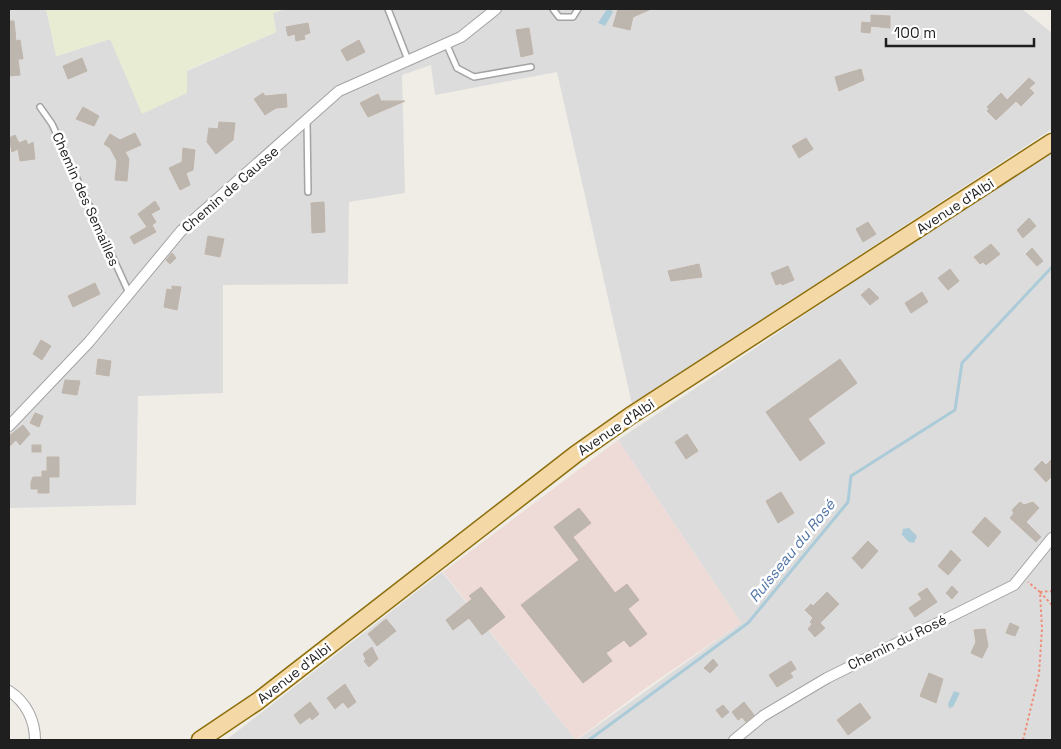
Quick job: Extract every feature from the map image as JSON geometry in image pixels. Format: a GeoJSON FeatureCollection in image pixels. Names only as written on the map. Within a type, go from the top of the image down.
{"type":"FeatureCollection","features":[{"type":"Feature","properties":{"kind":"main road","name":"Avenue d'Albi"},"geometry":{"type":"LineString","coordinates":[[200,740],[258,701],[576,454],[638,411],[1052,142]]}},
{"type":"Feature","properties":{"kind":"street","name":"Chemin de Causse"},"geometry":{"type":"LineString","coordinates":[[9,426],[89,342],[181,231],[339,90],[461,37],[496,9]]}},
{"type":"Feature","properties":{"kind":"street","name":"Chemin du Rosé"},"geometry":{"type":"LineString","coordinates":[[734,740],[763,716],[827,678],[1014,585],[1022,578],[1052,538]]}},
{"type":"Feature","properties":{"kind":"street"},"geometry":{"type":"LineString","coordinates":[[9,691],[24,704],[33,720],[35,740]]}},
{"type":"Feature","properties":{"kind":"lane"},"geometry":{"type":"LineString","coordinates":[[388,9],[408,60]]}},
{"type":"Feature","properties":{"kind":"lane"},"geometry":{"type":"LineString","coordinates":[[553,9],[559,17],[573,17],[578,9]]}},
{"type":"Feature","properties":{"kind":"lane"},"geometry":{"type":"LineString","coordinates":[[446,43],[457,68],[474,77],[531,66]]}},
{"type":"Feature","properties":{"kind":"lane","name":"Chemin des Semailles"},"geometry":{"type":"LineString","coordinates":[[40,107],[52,124],[129,294]]}},
{"type":"Feature","properties":{"kind":"lane"},"geometry":{"type":"LineString","coordinates":[[307,120],[308,192]]}},
{"type":"Feature","properties":{"kind":"path"},"geometry":{"type":"LineString","coordinates":[[1022,578],[1040,592],[1052,605]]}},
{"type":"Feature","properties":{"kind":"path"},"geometry":{"type":"LineString","coordinates":[[1040,592],[1052,591]]}},
{"type":"Feature","properties":{"kind":"path"},"geometry":{"type":"LineString","coordinates":[[1023,740],[1039,674],[1042,629],[1040,592]]}},
{"type":"Feature","properties":{"kind":"shaded area"},"geometry":{"type":"Polygon","coordinates":[[[9,9],[46,9],[57,56],[110,39],[187,71],[276,32],[273,13],[286,9],[1022,9],[1052,33],[1052,129],[632,404],[557,72],[435,95],[431,65],[402,75],[405,193],[349,202],[348,284],[223,285],[223,393],[138,396],[136,505],[9,508],[9,9]]]}},
{"type":"Feature","properties":{"kind":"shaded area"},"geometry":{"type":"Polygon","coordinates":[[[1052,153],[1052,740],[577,740],[741,623],[618,440],[921,237],[1052,153]]]}},
{"type":"Feature","properties":{"kind":"shaded area"},"geometry":{"type":"Polygon","coordinates":[[[618,440],[741,623],[643,690],[576,740],[443,572],[618,440]]]}},
{"type":"Feature","properties":{"kind":"shaded area"},"geometry":{"type":"Polygon","coordinates":[[[442,572],[576,740],[226,740],[442,572]]]}},
{"type":"Feature","properties":{"kind":"green space"},"geometry":{"type":"Polygon","coordinates":[[[46,9],[286,9],[273,13],[276,32],[187,70],[187,93],[142,114],[110,39],[56,56],[46,9]]]}},
{"type":"Feature","properties":{"kind":"water"},"geometry":{"type":"Polygon","coordinates":[[[607,9],[613,12],[605,26],[598,23],[607,9]]]}},
{"type":"Feature","properties":{"kind":"water"},"geometry":{"type":"Polygon","coordinates":[[[909,528],[917,536],[914,543],[909,542],[902,535],[903,529],[909,528]]]}},
{"type":"Feature","properties":{"kind":"water"},"geometry":{"type":"Polygon","coordinates":[[[954,691],[960,693],[953,707],[949,708],[948,704],[954,691]]]}},
{"type":"Feature","properties":{"kind":"building"},"geometry":{"type":"Polygon","coordinates":[[[618,9],[651,9],[633,17],[630,30],[613,26],[618,9]]]}},
{"type":"Feature","properties":{"kind":"building"},"geometry":{"type":"Polygon","coordinates":[[[871,15],[890,16],[890,28],[871,26],[870,33],[861,32],[862,22],[871,23],[871,15]]]}},
{"type":"Feature","properties":{"kind":"building"},"geometry":{"type":"Polygon","coordinates":[[[9,21],[14,21],[16,41],[20,40],[23,59],[18,59],[20,75],[9,76],[9,21]]]}},
{"type":"Feature","properties":{"kind":"building"},"geometry":{"type":"Polygon","coordinates":[[[308,23],[310,33],[304,35],[305,39],[296,41],[295,34],[288,36],[286,27],[308,23]]]}},
{"type":"Feature","properties":{"kind":"building"},"geometry":{"type":"Polygon","coordinates":[[[529,28],[533,54],[521,57],[516,30],[529,28]]]}},
{"type":"Feature","properties":{"kind":"building"},"geometry":{"type":"Polygon","coordinates":[[[359,40],[365,52],[347,61],[341,50],[359,40]]]}},
{"type":"Feature","properties":{"kind":"building"},"geometry":{"type":"Polygon","coordinates":[[[82,58],[87,71],[68,79],[63,66],[82,58]]]}},
{"type":"Feature","properties":{"kind":"building"},"geometry":{"type":"Polygon","coordinates":[[[861,69],[864,80],[839,91],[835,77],[861,69]]]}},
{"type":"Feature","properties":{"kind":"building"},"geometry":{"type":"Polygon","coordinates":[[[1029,78],[1035,83],[1029,88],[1034,93],[1021,106],[1016,101],[996,120],[987,111],[989,109],[987,107],[1001,93],[1007,100],[1029,78]]]}},
{"type":"Feature","properties":{"kind":"building"},"geometry":{"type":"Polygon","coordinates":[[[263,93],[265,96],[286,94],[287,107],[276,108],[265,115],[254,99],[263,93]]]}},
{"type":"Feature","properties":{"kind":"building"},"geometry":{"type":"Polygon","coordinates":[[[378,94],[381,101],[405,101],[368,117],[360,103],[378,94]]]}},
{"type":"Feature","properties":{"kind":"building"},"geometry":{"type":"Polygon","coordinates":[[[83,107],[99,116],[94,126],[76,119],[83,107]]]}},
{"type":"Feature","properties":{"kind":"building"},"geometry":{"type":"Polygon","coordinates":[[[219,122],[235,123],[233,140],[216,154],[207,142],[209,128],[218,129],[219,122]]]}},
{"type":"Feature","properties":{"kind":"building"},"geometry":{"type":"Polygon","coordinates":[[[135,133],[141,145],[125,152],[129,159],[127,181],[115,180],[117,161],[110,148],[104,144],[110,134],[120,140],[135,133]]]}},
{"type":"Feature","properties":{"kind":"building"},"geometry":{"type":"Polygon","coordinates":[[[15,135],[19,143],[26,140],[28,145],[33,142],[35,159],[20,161],[18,149],[12,152],[9,138],[15,135]]]}},
{"type":"Feature","properties":{"kind":"building"},"geometry":{"type":"Polygon","coordinates":[[[806,138],[813,149],[799,158],[792,146],[806,138]]]}},
{"type":"Feature","properties":{"kind":"building"},"geometry":{"type":"Polygon","coordinates":[[[183,148],[195,150],[193,170],[186,173],[190,185],[180,190],[169,168],[182,162],[183,148]]]}},
{"type":"Feature","properties":{"kind":"building"},"geometry":{"type":"Polygon","coordinates":[[[155,201],[160,209],[151,214],[156,222],[152,225],[156,232],[134,244],[130,237],[147,227],[138,214],[155,201]]]}},
{"type":"Feature","properties":{"kind":"building"},"geometry":{"type":"Polygon","coordinates":[[[324,202],[325,232],[312,233],[311,203],[324,202]]]}},
{"type":"Feature","properties":{"kind":"building"},"geometry":{"type":"Polygon","coordinates":[[[1029,218],[1036,226],[1023,238],[1017,230],[1029,218]]]}},
{"type":"Feature","properties":{"kind":"building"},"geometry":{"type":"Polygon","coordinates":[[[868,222],[876,234],[863,242],[856,229],[868,222]]]}},
{"type":"Feature","properties":{"kind":"building"},"geometry":{"type":"Polygon","coordinates":[[[208,236],[224,239],[220,257],[205,254],[208,236]]]}},
{"type":"Feature","properties":{"kind":"building"},"geometry":{"type":"Polygon","coordinates":[[[991,244],[1000,254],[986,265],[983,262],[980,264],[974,257],[991,244]]]}},
{"type":"Feature","properties":{"kind":"building"},"geometry":{"type":"Polygon","coordinates":[[[1032,248],[1043,261],[1037,266],[1026,254],[1032,248]]]}},
{"type":"Feature","properties":{"kind":"building"},"geometry":{"type":"Polygon","coordinates":[[[172,253],[176,258],[170,264],[166,260],[172,253]]]}},
{"type":"Feature","properties":{"kind":"building"},"geometry":{"type":"Polygon","coordinates":[[[699,264],[702,277],[671,281],[668,271],[699,264]]]}},
{"type":"Feature","properties":{"kind":"building"},"geometry":{"type":"Polygon","coordinates":[[[788,266],[794,280],[782,285],[781,283],[776,285],[771,273],[788,266]]]}},
{"type":"Feature","properties":{"kind":"building"},"geometry":{"type":"Polygon","coordinates":[[[950,269],[959,281],[948,290],[938,278],[950,269]]]}},
{"type":"Feature","properties":{"kind":"building"},"geometry":{"type":"Polygon","coordinates":[[[95,283],[100,294],[73,307],[68,296],[95,283]]]}},
{"type":"Feature","properties":{"kind":"building"},"geometry":{"type":"Polygon","coordinates":[[[172,286],[181,287],[177,310],[164,307],[167,289],[172,290],[172,286]]]}},
{"type":"Feature","properties":{"kind":"building"},"geometry":{"type":"Polygon","coordinates":[[[869,288],[879,298],[870,305],[861,295],[869,288]]]}},
{"type":"Feature","properties":{"kind":"building"},"geometry":{"type":"Polygon","coordinates":[[[922,292],[928,302],[911,313],[905,303],[922,292]]]}},
{"type":"Feature","properties":{"kind":"building"},"geometry":{"type":"Polygon","coordinates":[[[41,340],[51,346],[42,360],[33,354],[41,340]]]}},
{"type":"Feature","properties":{"kind":"building"},"geometry":{"type":"Polygon","coordinates":[[[98,359],[111,361],[109,376],[96,374],[98,359]]]}},
{"type":"Feature","properties":{"kind":"building"},"geometry":{"type":"Polygon","coordinates":[[[840,359],[857,383],[808,419],[825,443],[800,461],[766,412],[840,359]]]}},
{"type":"Feature","properties":{"kind":"building"},"geometry":{"type":"Polygon","coordinates":[[[65,380],[80,381],[77,395],[62,393],[65,380]]]}},
{"type":"Feature","properties":{"kind":"building"},"geometry":{"type":"Polygon","coordinates":[[[35,413],[43,416],[39,427],[30,423],[35,413]]]}},
{"type":"Feature","properties":{"kind":"building"},"geometry":{"type":"Polygon","coordinates":[[[23,425],[30,434],[20,445],[16,440],[9,447],[9,436],[23,425]]]}},
{"type":"Feature","properties":{"kind":"building"},"geometry":{"type":"Polygon","coordinates":[[[687,434],[698,451],[686,459],[675,442],[687,434]]]}},
{"type":"Feature","properties":{"kind":"building"},"geometry":{"type":"Polygon","coordinates":[[[32,445],[41,445],[41,452],[32,452],[32,445]]]}},
{"type":"Feature","properties":{"kind":"building"},"geometry":{"type":"Polygon","coordinates":[[[47,457],[59,457],[59,477],[49,477],[49,493],[38,493],[38,489],[31,489],[31,482],[33,477],[42,477],[42,471],[47,471],[47,457]]]}},
{"type":"Feature","properties":{"kind":"building"},"geometry":{"type":"Polygon","coordinates":[[[1052,459],[1052,476],[1046,482],[1034,469],[1042,461],[1046,465],[1052,459]]]}},
{"type":"Feature","properties":{"kind":"building"},"geometry":{"type":"Polygon","coordinates":[[[781,492],[794,513],[778,523],[766,501],[781,492]]]}},
{"type":"Feature","properties":{"kind":"building"},"geometry":{"type":"Polygon","coordinates":[[[1020,502],[1024,505],[1033,502],[1039,508],[1026,522],[1041,537],[1036,542],[1010,518],[1014,513],[1012,510],[1020,502]]]}},
{"type":"Feature","properties":{"kind":"building"},"geometry":{"type":"Polygon","coordinates":[[[579,508],[591,523],[573,537],[615,593],[627,584],[639,600],[628,609],[647,634],[630,647],[624,640],[606,653],[612,661],[583,683],[521,605],[579,560],[554,527],[579,508]]]}},
{"type":"Feature","properties":{"kind":"building"},"geometry":{"type":"Polygon","coordinates":[[[985,517],[1001,532],[988,547],[972,532],[985,517]]]}},
{"type":"Feature","properties":{"kind":"building"},"geometry":{"type":"Polygon","coordinates":[[[868,541],[878,551],[862,569],[852,558],[868,541]]]}},
{"type":"Feature","properties":{"kind":"building"},"geometry":{"type":"Polygon","coordinates":[[[951,550],[961,560],[948,575],[938,566],[951,550]]]}},
{"type":"Feature","properties":{"kind":"building"},"geometry":{"type":"Polygon","coordinates":[[[952,586],[958,592],[952,599],[946,593],[952,586]]]}},
{"type":"Feature","properties":{"kind":"building"},"geometry":{"type":"Polygon","coordinates":[[[481,587],[505,617],[482,635],[469,618],[453,630],[446,620],[472,599],[469,596],[481,587]]]}},
{"type":"Feature","properties":{"kind":"building"},"geometry":{"type":"Polygon","coordinates":[[[927,588],[937,602],[915,617],[909,608],[922,599],[918,594],[927,588]]]}},
{"type":"Feature","properties":{"kind":"building"},"geometry":{"type":"Polygon","coordinates":[[[827,592],[839,604],[820,623],[825,628],[815,637],[808,629],[812,624],[810,622],[813,618],[805,610],[811,604],[813,606],[827,592]]]}},
{"type":"Feature","properties":{"kind":"building"},"geometry":{"type":"Polygon","coordinates":[[[386,619],[396,631],[377,646],[368,634],[386,619]]]}},
{"type":"Feature","properties":{"kind":"building"},"geometry":{"type":"Polygon","coordinates":[[[1010,623],[1019,627],[1015,636],[1006,633],[1010,623]]]}},
{"type":"Feature","properties":{"kind":"building"},"geometry":{"type":"Polygon","coordinates":[[[985,629],[988,646],[982,658],[971,653],[976,642],[974,630],[985,629]]]}},
{"type":"Feature","properties":{"kind":"building"},"geometry":{"type":"Polygon","coordinates":[[[372,647],[378,659],[369,667],[364,661],[366,659],[363,654],[372,647]]]}},
{"type":"Feature","properties":{"kind":"building"},"geometry":{"type":"Polygon","coordinates":[[[713,659],[718,665],[710,673],[704,668],[713,659]]]}},
{"type":"Feature","properties":{"kind":"building"},"geometry":{"type":"Polygon","coordinates":[[[791,661],[796,669],[790,673],[793,677],[777,687],[769,675],[791,661]]]}},
{"type":"Feature","properties":{"kind":"building"},"geometry":{"type":"Polygon","coordinates":[[[929,673],[943,679],[936,703],[920,696],[929,673]]]}},
{"type":"Feature","properties":{"kind":"building"},"geometry":{"type":"Polygon","coordinates":[[[345,684],[356,702],[348,708],[343,702],[335,709],[327,698],[345,684]]]}},
{"type":"Feature","properties":{"kind":"building"},"geometry":{"type":"Polygon","coordinates":[[[310,702],[319,714],[312,720],[310,717],[300,724],[294,715],[310,702]]]}},
{"type":"Feature","properties":{"kind":"building"},"geometry":{"type":"Polygon","coordinates":[[[744,702],[754,715],[746,722],[742,717],[738,720],[732,712],[744,702]]]}},
{"type":"Feature","properties":{"kind":"building"},"geometry":{"type":"Polygon","coordinates":[[[860,703],[871,718],[848,735],[837,720],[860,703]]]}},
{"type":"Feature","properties":{"kind":"building"},"geometry":{"type":"Polygon","coordinates":[[[723,705],[729,712],[722,718],[716,710],[723,705]]]}},
{"type":"Feature","properties":{"kind":"waterway","name":"Ruisseau du Rosé"},"geometry":{"type":"LineString","coordinates":[[589,740],[748,623],[848,502],[851,476],[955,410],[962,363],[1052,267]]}}]}
